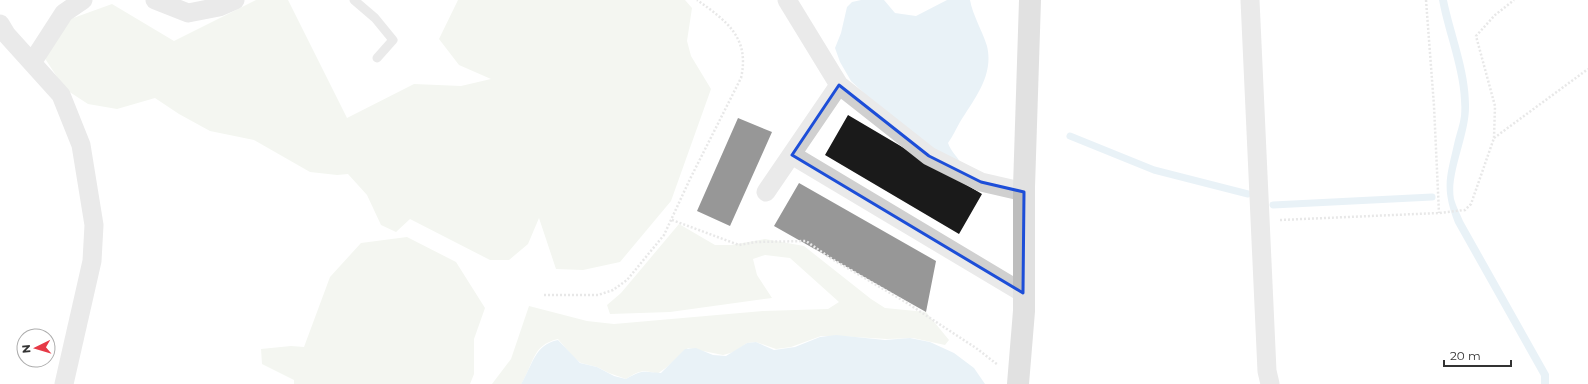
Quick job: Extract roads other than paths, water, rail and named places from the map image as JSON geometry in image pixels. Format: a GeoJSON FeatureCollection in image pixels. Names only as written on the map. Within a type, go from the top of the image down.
{"type":"FeatureCollection","features":[{"type":"Feature","properties":{"kind":"street"},"geometry":{"type":"LineString","coordinates":[[32,61],[64,13],[83,0]]}},
{"type":"Feature","properties":{"kind":"street"},"geometry":{"type":"LineString","coordinates":[[155,0],[188,13],[219,7],[235,0]]}},
{"type":"Feature","properties":{"kind":"street"},"geometry":{"type":"LineString","coordinates":[[787,0],[839,85],[929,156],[981,182],[1024,192]]}},
{"type":"Feature","properties":{"kind":"street"},"geometry":{"type":"LineString","coordinates":[[1018,383],[1024,311],[1024,192],[1030,0]]}},
{"type":"Feature","properties":{"kind":"street"},"geometry":{"type":"LineString","coordinates":[[1250,0],[1267,371],[1270,384]]}},
{"type":"Feature","properties":{"kind":"street"},"geometry":{"type":"LineString","coordinates":[[0,24],[6,34],[32,61],[61,95],[81,146],[94,225],[92,261],[64,384]]}},
{"type":"Feature","properties":{"kind":"street"},"geometry":{"type":"LineString","coordinates":[[766,192],[839,85]]}},
{"type":"Feature","properties":{"kind":"street"},"geometry":{"type":"LineString","coordinates":[[792,155],[1024,292]]}},
{"type":"Feature","properties":{"kind":"lane"},"geometry":{"type":"LineString","coordinates":[[354,0],[375,18],[393,40],[377,58]]}},
{"type":"Feature","properties":{"kind":"water"},"geometry":{"type":"Polygon","coordinates":[[[861,0],[884,0],[895,13],[916,16],[947,0],[970,0],[973,12],[987,46],[988,67],[982,86],[948,143],[963,167],[935,150],[893,120],[851,81],[840,62],[835,48],[841,33],[847,7],[852,2],[861,0]]]}},
{"type":"Feature","properties":{"kind":"water"},"geometry":{"type":"Polygon","coordinates":[[[1439,0],[1447,0],[1467,79],[1469,105],[1466,128],[1454,178],[1454,199],[1463,221],[1549,374],[1549,384],[1541,384],[1541,376],[1455,223],[1451,211],[1448,200],[1447,182],[1455,140],[1461,119],[1461,101],[1460,87],[1454,58],[1439,0]]]}},
{"type":"Feature","properties":{"kind":"water"},"geometry":{"type":"Polygon","coordinates":[[[836,335],[885,340],[910,338],[930,342],[954,353],[974,368],[985,384],[521,384],[539,351],[544,346],[558,340],[580,363],[597,367],[614,376],[626,379],[640,372],[661,373],[685,349],[696,348],[713,355],[726,356],[747,343],[756,342],[774,350],[795,347],[820,337],[836,335]]]}},
{"type":"Feature","properties":{"kind":"waterway"},"geometry":{"type":"LineString","coordinates":[[1070,136],[1154,170],[1248,194]]}},
{"type":"Feature","properties":{"kind":"waterway"},"geometry":{"type":"LineString","coordinates":[[1273,205],[1432,197]]}}]}
